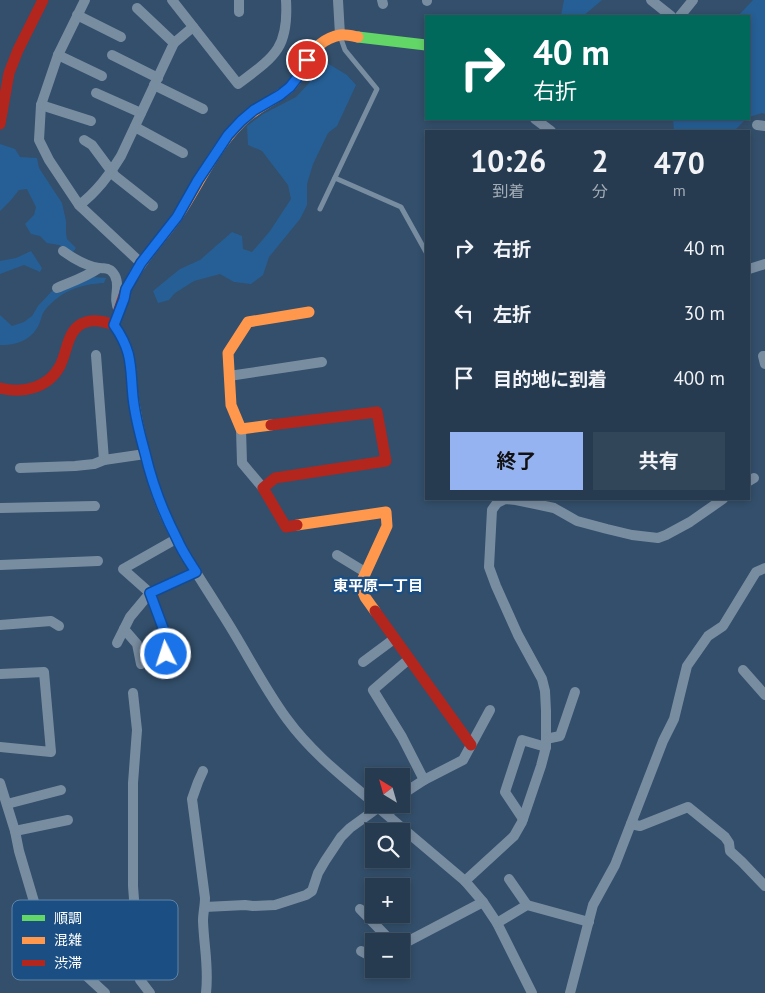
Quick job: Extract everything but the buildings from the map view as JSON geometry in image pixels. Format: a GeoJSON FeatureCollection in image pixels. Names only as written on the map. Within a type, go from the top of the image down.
{"type":"FeatureCollection","features":[{"type":"Feature","properties":{"kind":"street"},"geometry":{"type":"LineString","coordinates":[[0,124],[10,72],[18,50],[43,0]]}},
{"type":"Feature","properties":{"kind":"street"},"geometry":{"type":"LineString","coordinates":[[84,0],[58,55],[42,105],[39,140],[48,160],[79,205],[141,263]]}},
{"type":"Feature","properties":{"kind":"street"},"geometry":{"type":"LineString","coordinates":[[172,0],[238,84],[266,63],[278,49],[286,28],[286,0]]}},
{"type":"Feature","properties":{"kind":"street"},"geometry":{"type":"LineString","coordinates":[[238,0],[239,12]]}},
{"type":"Feature","properties":{"kind":"street"},"geometry":{"type":"LineString","coordinates":[[338,0],[340,35]]}},
{"type":"Feature","properties":{"kind":"street"},"geometry":{"type":"LineString","coordinates":[[651,0],[669,15]]}},
{"type":"Feature","properties":{"kind":"street"},"geometry":{"type":"LineString","coordinates":[[681,15],[693,0]]}},
{"type":"Feature","properties":{"kind":"street"},"geometry":{"type":"LineString","coordinates":[[137,8],[174,43]]}},
{"type":"Feature","properties":{"kind":"street"},"geometry":{"type":"LineString","coordinates":[[77,15],[121,37]]}},
{"type":"Feature","properties":{"kind":"street"},"geometry":{"type":"LineString","coordinates":[[79,205],[85,201],[112,171],[121,156],[174,43],[193,27]]}},
{"type":"Feature","properties":{"kind":"street"},"geometry":{"type":"LineString","coordinates":[[114,325],[126,289],[141,263],[177,217],[198,180],[228,135],[254,110],[290,87],[316,48],[324,41],[340,35],[425,46]]}},
{"type":"Feature","properties":{"kind":"street"},"geometry":{"type":"LineString","coordinates":[[58,55],[102,76]]}},
{"type":"Feature","properties":{"kind":"street"},"geometry":{"type":"LineString","coordinates":[[112,55],[203,110]]}},
{"type":"Feature","properties":{"kind":"street"},"geometry":{"type":"LineString","coordinates":[[96,94],[141,113]]}},
{"type":"Feature","properties":{"kind":"street"},"geometry":{"type":"LineString","coordinates":[[42,105],[91,121]]}},
{"type":"Feature","properties":{"kind":"street"},"geometry":{"type":"LineString","coordinates":[[536,120],[550,130]]}},
{"type":"Feature","properties":{"kind":"street"},"geometry":{"type":"LineString","coordinates":[[135,127],[183,154]]}},
{"type":"Feature","properties":{"kind":"street"},"geometry":{"type":"LineString","coordinates":[[84,140],[92,145],[115,176],[153,206]]}},
{"type":"Feature","properties":{"kind":"street"},"geometry":{"type":"LineString","coordinates":[[63,251],[74,260],[111,270],[118,284],[115,297],[119,311]]}},
{"type":"Feature","properties":{"kind":"street"},"geometry":{"type":"LineString","coordinates":[[750,269],[765,264]]}},
{"type":"Feature","properties":{"kind":"street"},"geometry":{"type":"LineString","coordinates":[[56,288],[87,276],[99,268]]}},
{"type":"Feature","properties":{"kind":"street"},"geometry":{"type":"LineString","coordinates":[[309,312],[248,322],[228,353],[231,405],[241,429],[242,463],[263,488],[286,527],[386,512],[387,526],[360,585],[365,597],[394,639],[471,745]]}},
{"type":"Feature","properties":{"kind":"street"},"geometry":{"type":"LineString","coordinates":[[0,388],[27,391],[45,383],[60,368],[72,333],[78,326],[97,320],[114,325],[128,348],[133,399],[145,454],[155,491],[176,539],[287,719],[338,774],[365,796]]}},
{"type":"Feature","properties":{"kind":"street"},"geometry":{"type":"LineString","coordinates":[[96,355],[104,460]]}},
{"type":"Feature","properties":{"kind":"street"},"geometry":{"type":"LineString","coordinates":[[765,356],[763,356],[765,364]]}},
{"type":"Feature","properties":{"kind":"street"},"geometry":{"type":"LineString","coordinates":[[229,376],[322,362]]}},
{"type":"Feature","properties":{"kind":"street"},"geometry":{"type":"LineString","coordinates":[[241,429],[377,412],[386,461],[275,478],[263,488]]}},
{"type":"Feature","properties":{"kind":"street"},"geometry":{"type":"LineString","coordinates":[[20,468],[94,464],[104,460],[145,454]]}},
{"type":"Feature","properties":{"kind":"street"},"geometry":{"type":"LineString","coordinates":[[465,881],[514,836],[523,819],[541,766],[546,743],[545,691],[542,679],[518,635],[489,567],[492,510],[503,500]]}},
{"type":"Feature","properties":{"kind":"street"},"geometry":{"type":"LineString","coordinates":[[516,500],[554,508],[577,521],[607,529],[658,538],[690,522],[722,500]]}},
{"type":"Feature","properties":{"kind":"street"},"geometry":{"type":"LineString","coordinates":[[0,508],[95,506]]}},
{"type":"Feature","properties":{"kind":"street"},"geometry":{"type":"LineString","coordinates":[[166,654],[166,636],[150,593],[123,569],[176,539]]}},
{"type":"Feature","properties":{"kind":"street"},"geometry":{"type":"LineString","coordinates":[[337,555],[365,572]]}},
{"type":"Feature","properties":{"kind":"street"},"geometry":{"type":"LineString","coordinates":[[0,565],[98,561]]}},
{"type":"Feature","properties":{"kind":"street"},"geometry":{"type":"LineString","coordinates":[[570,993],[593,905],[614,864],[663,741],[674,719],[687,666],[708,636],[722,626],[756,572],[765,568]]}},
{"type":"Feature","properties":{"kind":"street"},"geometry":{"type":"LineString","coordinates":[[117,643],[130,617],[150,593],[196,572]]}},
{"type":"Feature","properties":{"kind":"street"},"geometry":{"type":"LineString","coordinates":[[0,625],[51,621],[59,626]]}},
{"type":"Feature","properties":{"kind":"street"},"geometry":{"type":"LineString","coordinates":[[124,629],[137,644],[141,664]]}},
{"type":"Feature","properties":{"kind":"street"},"geometry":{"type":"LineString","coordinates":[[363,662],[394,639]]}},
{"type":"Feature","properties":{"kind":"street"},"geometry":{"type":"LineString","coordinates":[[409,659],[373,690],[402,737],[424,780]]}},
{"type":"Feature","properties":{"kind":"street"},"geometry":{"type":"LineString","coordinates":[[743,670],[765,694]]}},
{"type":"Feature","properties":{"kind":"street"},"geometry":{"type":"LineString","coordinates":[[0,674],[44,672],[51,752],[0,747]]}},
{"type":"Feature","properties":{"kind":"street"},"geometry":{"type":"LineString","coordinates":[[133,692],[137,730],[133,783],[134,900]]}},
{"type":"Feature","properties":{"kind":"street"},"geometry":{"type":"LineString","coordinates":[[523,819],[505,792],[522,740],[546,743],[560,736],[575,692]]}},
{"type":"Feature","properties":{"kind":"street"},"geometry":{"type":"LineString","coordinates":[[410,789],[462,760],[490,710]]}},
{"type":"Feature","properties":{"kind":"street"},"geometry":{"type":"LineString","coordinates":[[204,771],[192,799],[205,907],[203,918],[208,972],[206,993]]}},
{"type":"Feature","properties":{"kind":"street"},"geometry":{"type":"LineString","coordinates":[[0,783],[34,900]]}},
{"type":"Feature","properties":{"kind":"street"},"geometry":{"type":"LineString","coordinates":[[7,804],[60,790]]}},
{"type":"Feature","properties":{"kind":"street"},"geometry":{"type":"LineString","coordinates":[[631,824],[640,826],[688,807],[726,837],[730,852],[765,886]]}},
{"type":"Feature","properties":{"kind":"street"},"geometry":{"type":"LineString","coordinates":[[205,907],[245,904],[253,906],[275,905],[306,895],[312,891],[318,873],[341,837],[367,813]]}},
{"type":"Feature","properties":{"kind":"street"},"geometry":{"type":"LineString","coordinates":[[386,813],[465,881],[483,902],[497,923],[532,993]]}},
{"type":"Feature","properties":{"kind":"street"},"geometry":{"type":"LineString","coordinates":[[15,832],[68,820]]}},
{"type":"Feature","properties":{"kind":"street"},"geometry":{"type":"LineString","coordinates":[[509,879],[527,905],[589,922]]}},
{"type":"Feature","properties":{"kind":"street"},"geometry":{"type":"LineString","coordinates":[[410,940],[483,902]]}},
{"type":"Feature","properties":{"kind":"street"},"geometry":{"type":"LineString","coordinates":[[497,923],[527,905]]}},
{"type":"Feature","properties":{"kind":"street"},"geometry":{"type":"LineString","coordinates":[[360,909],[383,933]]}},
{"type":"Feature","properties":{"kind":"street"},"geometry":{"type":"LineString","coordinates":[[361,951],[365,953]]}},
{"type":"Feature","properties":{"kind":"street"},"geometry":{"type":"LineString","coordinates":[[92,980],[106,993]]}},
{"type":"Feature","properties":{"kind":"street"},"geometry":{"type":"LineString","coordinates":[[140,980],[150,993]]}},
{"type":"Feature","properties":{"kind":"lane"},"geometry":{"type":"LineString","coordinates":[[320,209],[377,89],[344,50],[340,35]]}},
{"type":"Feature","properties":{"kind":"lane"},"geometry":{"type":"LineString","coordinates":[[335,178],[401,207],[425,250]]}},
{"type":"Feature","properties":{"kind":"shaded area"},"geometry":{"type":"Polygon","coordinates":[[[564,0],[602,0],[584,15],[561,15],[564,0]]]}},
{"type":"Feature","properties":{"kind":"shaded area"},"geometry":{"type":"Polygon","coordinates":[[[753,0],[765,0],[765,114],[762,113],[750,117],[750,15],[739,15],[753,0]]]}},
{"type":"Feature","properties":{"kind":"shaded area"},"geometry":{"type":"Polygon","coordinates":[[[322,60],[347,75],[356,85],[337,126],[328,133],[313,164],[307,184],[307,205],[300,219],[269,257],[263,275],[251,284],[234,282],[220,274],[194,281],[175,293],[169,300],[158,303],[153,291],[180,269],[200,260],[232,232],[242,236],[243,249],[252,252],[270,231],[291,199],[288,185],[262,151],[248,145],[247,126],[263,114],[296,97],[309,83],[317,64],[322,60]]]}},
{"type":"Feature","properties":{"kind":"shaded area"},"geometry":{"type":"Polygon","coordinates":[[[673,120],[745,120],[735,130],[674,130],[673,120]]]}},
{"type":"Feature","properties":{"kind":"shaded area"},"geometry":{"type":"Polygon","coordinates":[[[0,144],[15,149],[20,157],[37,158],[39,168],[62,203],[67,239],[76,248],[73,252],[59,245],[47,243],[40,236],[31,234],[25,224],[34,215],[36,207],[27,189],[19,190],[0,211],[0,144]]]}},
{"type":"Feature","properties":{"kind":"shaded area"},"geometry":{"type":"Polygon","coordinates":[[[31,251],[42,268],[40,272],[24,265],[0,274],[0,261],[16,258],[31,251]]]}},
{"type":"Feature","properties":{"kind":"shaded area"},"geometry":{"type":"Polygon","coordinates":[[[94,277],[106,278],[104,283],[79,287],[64,293],[45,310],[34,333],[11,345],[0,345],[0,315],[12,326],[24,322],[32,316],[38,306],[52,291],[94,277]]]}},
{"type":"Feature","properties":{"kind":"traffic: fast"},"geometry":{"type":"LineString","coordinates":[[358,37],[425,45]]}},
{"type":"Feature","properties":{"kind":"traffic: slow"},"geometry":{"type":"LineString","coordinates":[[134,275],[177,217],[222,145],[240,123],[251,113],[283,93],[292,85],[312,53],[324,41],[340,35],[358,37]]}},
{"type":"Feature","properties":{"kind":"traffic: slow"},"geometry":{"type":"LineString","coordinates":[[271,425],[241,429],[231,405],[228,353],[248,322],[309,312]]}},
{"type":"Feature","properties":{"kind":"traffic: slow"},"geometry":{"type":"LineString","coordinates":[[297,525],[386,512],[387,526],[360,585],[365,597],[375,611]]}},
{"type":"Feature","properties":{"kind":"traffic: jam"},"geometry":{"type":"LineString","coordinates":[[0,124],[9,73],[18,50],[43,0]]}},
{"type":"Feature","properties":{"kind":"traffic: jam"},"geometry":{"type":"LineString","coordinates":[[0,388],[9,390],[34,388],[49,380],[60,366],[72,333],[77,327],[94,321],[114,325],[126,289],[134,275]]}},
{"type":"Feature","properties":{"kind":"traffic: jam"},"geometry":{"type":"LineString","coordinates":[[271,425],[377,412],[386,461],[275,478],[263,488],[286,527],[297,525]]}},
{"type":"Feature","properties":{"kind":"traffic: jam"},"geometry":{"type":"LineString","coordinates":[[375,611],[471,745]]}},
{"type":"Feature","properties":{"kind":"district","name":"東平原一丁目"},"geometry":{"type":"Point","coordinates":[378,585]}},
{"type":"Feature","properties":{"kind":"route"},"geometry":{"type":"LineString","coordinates":[[166,654],[166,636],[150,593],[196,572],[176,539],[155,491],[133,399],[128,348],[114,325],[126,289],[141,263],[177,217],[198,180],[228,135],[254,110],[290,87],[307,60]]}}]}
